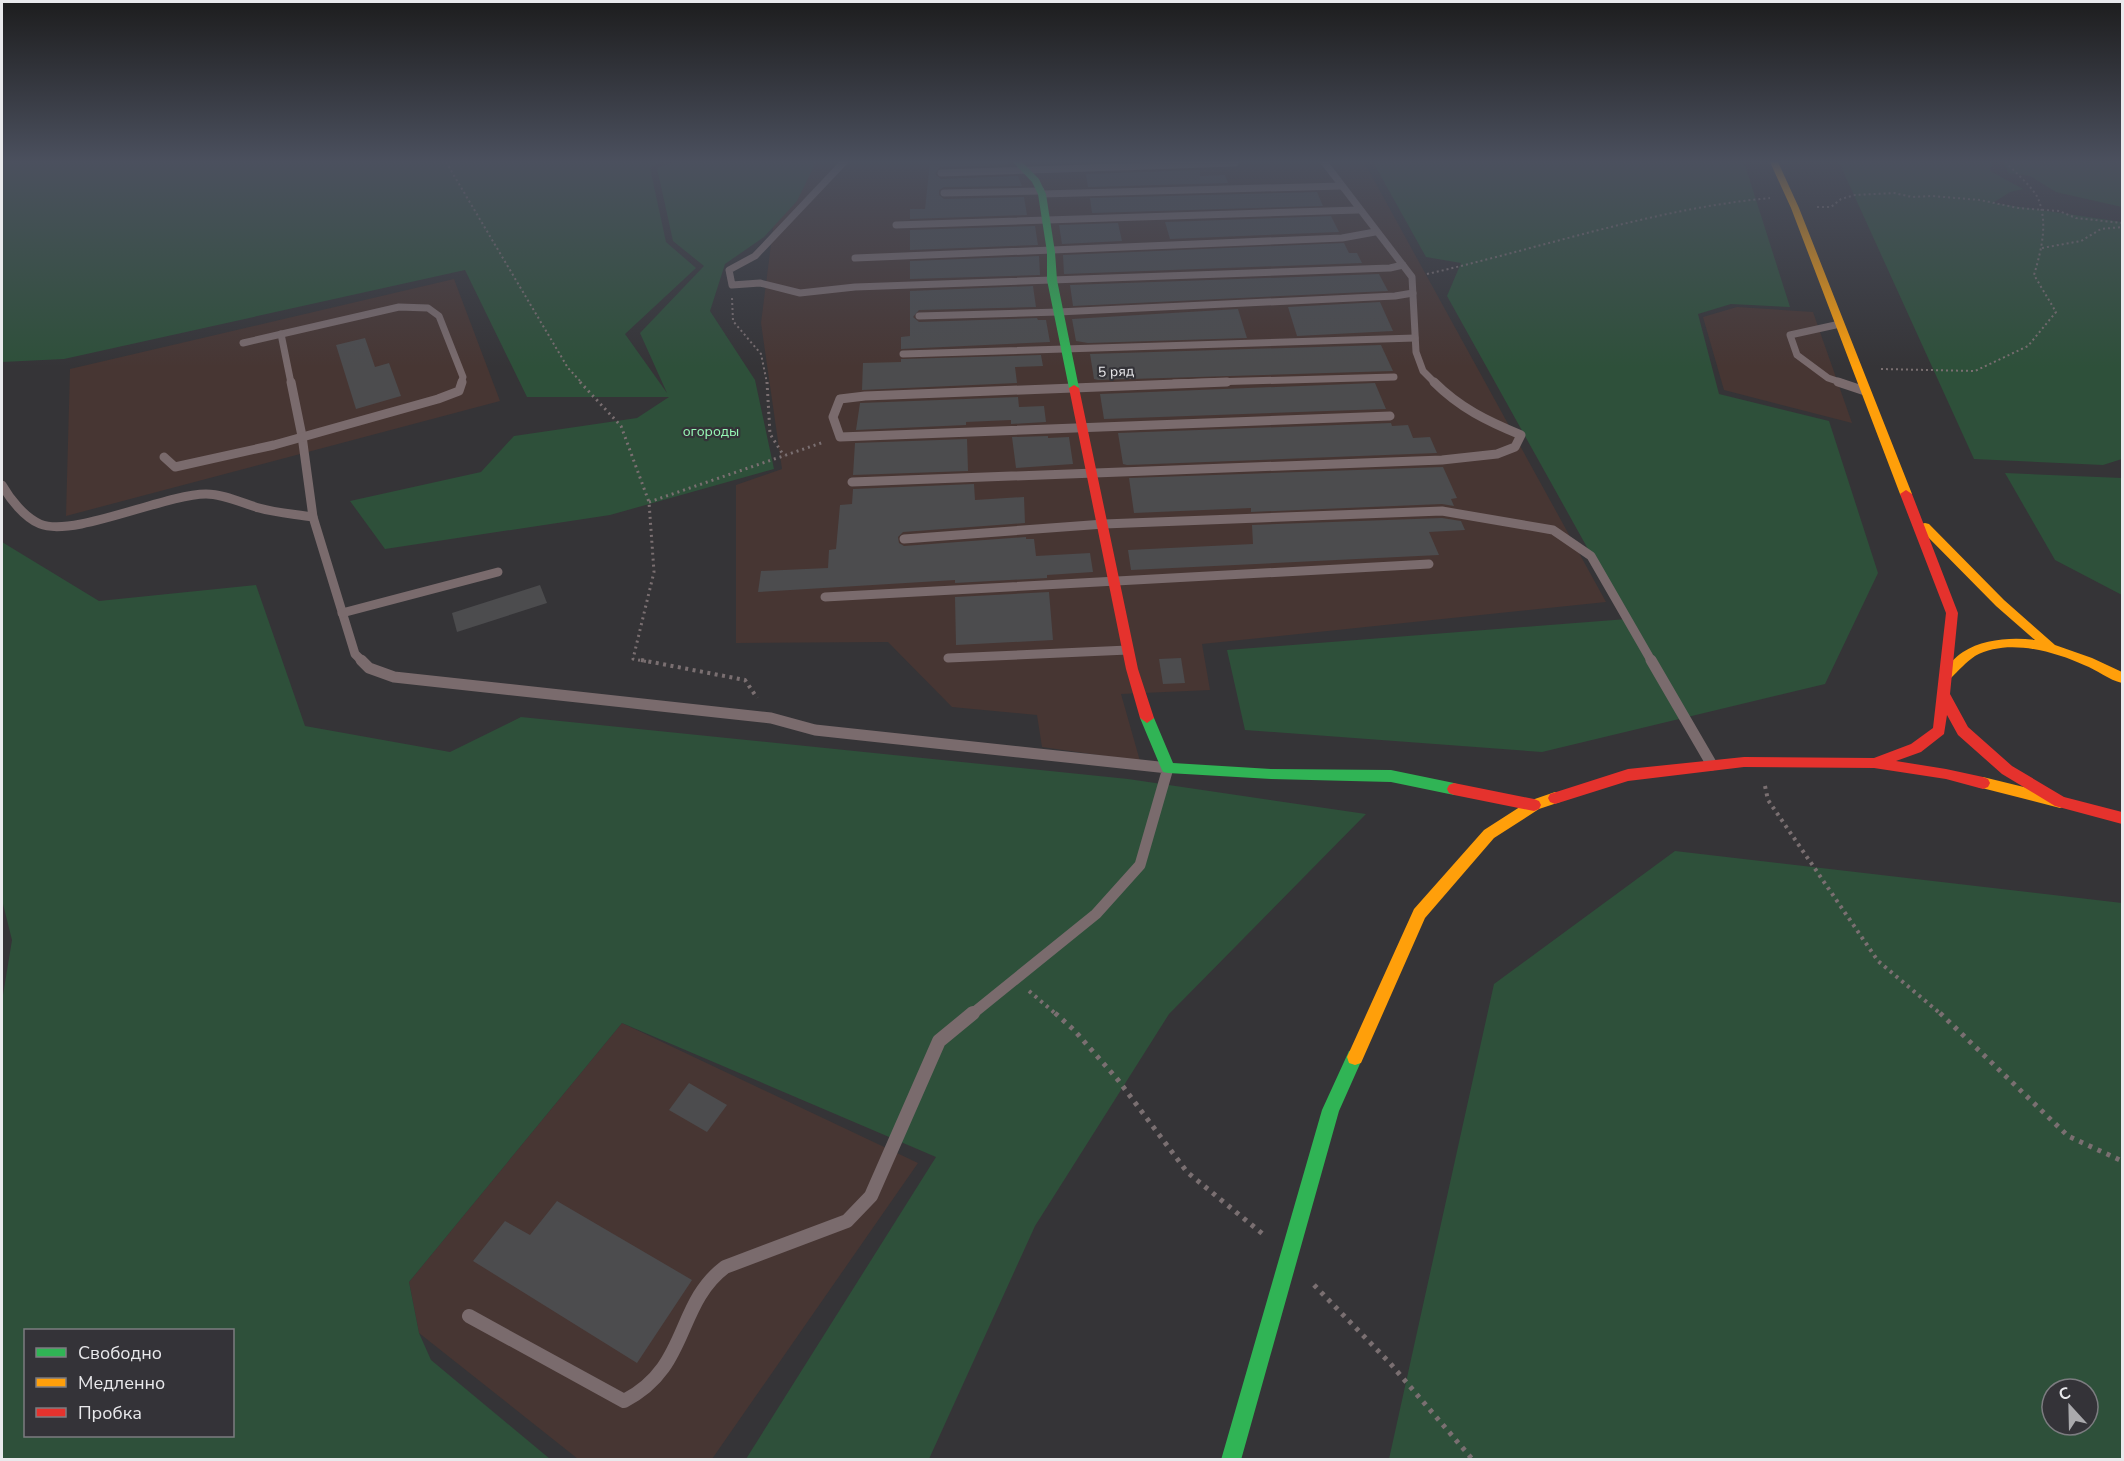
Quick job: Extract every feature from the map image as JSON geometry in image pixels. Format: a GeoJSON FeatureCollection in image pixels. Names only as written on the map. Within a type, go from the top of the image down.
{"type":"FeatureCollection","features":[{"type":"Feature","properties":{"kind":"street"},"geometry":{"type":"LineString","coordinates":[[1048,230],[1052,280],[1064,347],[1084,427],[1129,650],[1141,701],[1168,768],[1271,774],[1391,776],[1534,805]]}},
{"type":"Feature","properties":{"kind":"street"},"geometry":{"type":"LineString","coordinates":[[1803,230],[1952,613],[1939,730],[1916,748],[1874,763]]}},
{"type":"Feature","properties":{"kind":"street"},"geometry":{"type":"LineString","coordinates":[[1915,516],[2000,603],[2049,646]]}},
{"type":"Feature","properties":{"kind":"street"},"geometry":{"type":"LineString","coordinates":[[1946,675],[1973,652],[2007,644],[2049,646],[2094,661],[2122,678]]}},
{"type":"Feature","properties":{"kind":"street"},"geometry":{"type":"LineString","coordinates":[[1944,696],[1963,731],[2007,770],[2060,802]]}},
{"type":"Feature","properties":{"kind":"street"},"geometry":{"type":"LineString","coordinates":[[1231,1460],[1331,1110],[1419,914],[1489,834],[1534,805],[1628,775],[1759,762],[1874,763],[1946,774],[2122,818]]}},
{"type":"Feature","properties":{"kind":"street"},"geometry":{"type":"LineString","coordinates":[[2105,813],[2122,813]]}},
{"type":"Feature","properties":{"kind":"lane"},"geometry":{"type":"LineString","coordinates":[[779,230],[755,256],[729,270],[732,285],[760,283],[800,293],[855,287],[1390,268],[1403,265]]}},
{"type":"Feature","properties":{"kind":"lane"},"geometry":{"type":"LineString","coordinates":[[852,482],[1093,471],[1442,460],[1497,454],[1515,447],[1521,435],[1490,422],[1453,401],[1423,371],[1414,338],[1412,278],[1375,232],[1342,238],[1051,252],[855,258]]}},
{"type":"Feature","properties":{"kind":"lane"},"geometry":{"type":"LineString","coordinates":[[919,316],[1408,296],[1413,293]]}},
{"type":"Feature","properties":{"kind":"lane"},"geometry":{"type":"LineString","coordinates":[[164,457],[175,467],[209,461],[438,399],[459,391],[463,377],[439,316],[428,308],[399,307],[243,343]]}},
{"type":"Feature","properties":{"kind":"lane"},"geometry":{"type":"LineString","coordinates":[[1840,324],[1790,334],[1797,355],[1828,378],[1867,392]]}},
{"type":"Feature","properties":{"kind":"lane"},"geometry":{"type":"LineString","coordinates":[[281,334],[302,436],[313,517],[355,654],[369,668],[394,677],[771,718],[815,730],[1168,768],[1140,865],[1096,914],[939,1041],[871,1196],[847,1221],[725,1268],[708,1280],[667,1366],[640,1395],[624,1401],[469,1316]]}},
{"type":"Feature","properties":{"kind":"lane"},"geometry":{"type":"LineString","coordinates":[[903,354],[1064,347],[1414,338]]}},
{"type":"Feature","properties":{"kind":"lane","name":"5 ряд"},"geometry":{"type":"LineString","coordinates":[[840,437],[833,417],[840,399],[865,396],[1073,386],[1394,377]]}},
{"type":"Feature","properties":{"kind":"lane"},"geometry":{"type":"LineString","coordinates":[[840,437],[1390,416]]}},
{"type":"Feature","properties":{"kind":"lane"},"geometry":{"type":"LineString","coordinates":[[2,485],[12,502],[40,524],[61,526],[88,522],[175,499],[206,494],[236,499],[260,508],[313,517]]}},
{"type":"Feature","properties":{"kind":"lane"},"geometry":{"type":"LineString","coordinates":[[904,539],[1104,524],[1442,511],[1553,530],[1591,556],[1712,766]]}},
{"type":"Feature","properties":{"kind":"lane"},"geometry":{"type":"LineString","coordinates":[[825,597],[1115,579],[1429,564]]}},
{"type":"Feature","properties":{"kind":"lane"},"geometry":{"type":"LineString","coordinates":[[342,613],[498,572]]}},
{"type":"Feature","properties":{"kind":"lane"},"geometry":{"type":"LineString","coordinates":[[948,658],[1129,650]]}},
{"type":"Feature","properties":{"kind":"path"},"geometry":{"type":"LineString","coordinates":[[486,230],[568,368],[621,426],[649,502],[654,572],[633,659],[745,680],[771,718]]}},
{"type":"Feature","properties":{"kind":"path"},"geometry":{"type":"LineString","coordinates":[[1412,278],[1453,270],[1593,230]]}},
{"type":"Feature","properties":{"kind":"path"},"geometry":{"type":"LineString","coordinates":[[1858,369],[1975,371],[2028,346],[2056,312],[2034,275],[2042,248],[2043,230]]}},
{"type":"Feature","properties":{"kind":"path"},"geometry":{"type":"LineString","coordinates":[[2042,248],[2081,241],[2099,230]]}},
{"type":"Feature","properties":{"kind":"path"},"geometry":{"type":"LineString","coordinates":[[732,285],[733,321],[761,354],[766,373],[770,434],[784,456]]}},
{"type":"Feature","properties":{"kind":"path"},"geometry":{"type":"LineString","coordinates":[[649,502],[840,437]]}},
{"type":"Feature","properties":{"kind":"path"},"geometry":{"type":"LineString","coordinates":[[1759,762],[1768,800],[1878,961],[1943,1016],[2068,1136],[2122,1161]]}},
{"type":"Feature","properties":{"kind":"path"},"geometry":{"type":"LineString","coordinates":[[1015,979],[1074,1030],[1118,1080],[1187,1172],[1250,1222],[1288,1258]]}},
{"type":"Feature","properties":{"kind":"path"},"geometry":{"type":"LineString","coordinates":[[1312,1282],[1389,1362],[1473,1460]]}},
{"type":"Feature","properties":{"kind":"shaded area"},"geometry":{"type":"Polygon","coordinates":[[[773,230],[1401,230],[1606,602],[1202,644],[1210,690],[1121,694],[1140,761],[1042,747],[1037,715],[952,707],[888,642],[736,643],[736,485],[782,469],[761,323],[773,230]]]}},
{"type":"Feature","properties":{"kind":"shaded area"},"geometry":{"type":"Polygon","coordinates":[[[454,279],[500,401],[66,516],[70,369],[454,279]]]}},
{"type":"Feature","properties":{"kind":"shaded area"},"geometry":{"type":"Polygon","coordinates":[[[1737,307],[1813,312],[1852,423],[1724,390],[1703,317],[1737,307]]]}},
{"type":"Feature","properties":{"kind":"shaded area"},"geometry":{"type":"Polygon","coordinates":[[[622,1023],[918,1163],[712,1459],[578,1459],[419,1333],[409,1282],[622,1023]]]}},
{"type":"Feature","properties":{"kind":"green space","name":"огороды"},"geometry":{"type":"Polygon","coordinates":[[[2,230],[663,230],[666,242],[696,268],[625,334],[667,393],[640,333],[704,266],[673,241],[671,230],[770,230],[725,264],[710,311],[755,380],[774,469],[610,515],[385,549],[350,501],[481,472],[514,436],[637,418],[669,397],[527,397],[465,270],[64,359],[2,362],[2,230]]]}},
{"type":"Feature","properties":{"kind":"green space"},"geometry":{"type":"Polygon","coordinates":[[[1411,230],[1766,230],[1790,307],[1731,304],[1698,314],[1719,394],[1829,421],[1878,573],[1825,684],[1542,752],[1245,730],[1227,650],[1627,619],[1447,296],[1461,263],[1426,257],[1411,230]]]}},
{"type":"Feature","properties":{"kind":"green space"},"geometry":{"type":"Polygon","coordinates":[[[1870,230],[2122,230],[2122,459],[2103,465],[1974,459],[1870,230]]]}},
{"type":"Feature","properties":{"kind":"green space"},"geometry":{"type":"Polygon","coordinates":[[[2005,473],[2122,478],[2122,595],[2055,560],[2005,473]]]}},
{"type":"Feature","properties":{"kind":"green space"},"geometry":{"type":"Polygon","coordinates":[[[2,542],[99,601],[256,585],[305,726],[450,752],[521,717],[1128,779],[1366,814],[1169,1014],[1035,1226],[929,1459],[746,1459],[936,1157],[622,1023],[409,1282],[419,1333],[431,1360],[550,1459],[3,1459],[2,1001],[12,940],[2,900],[2,542]]]}},
{"type":"Feature","properties":{"kind":"green space"},"geometry":{"type":"Polygon","coordinates":[[[1675,851],[2122,903],[2122,1459],[1389,1459],[1494,984],[1675,851]]]}},
{"type":"Feature","properties":{"kind":"building"},"geometry":{"type":"Polygon","coordinates":[[[910,230],[1036,230],[1038,245],[910,250],[910,230]]]}},
{"type":"Feature","properties":{"kind":"building"},"geometry":{"type":"Polygon","coordinates":[[[1060,230],[1120,230],[1122,241],[1062,244],[1060,230]]]}},
{"type":"Feature","properties":{"kind":"building"},"geometry":{"type":"Polygon","coordinates":[[[1167,230],[1338,230],[1339,232],[1170,239],[1167,230]]]}},
{"type":"Feature","properties":{"kind":"building"},"geometry":{"type":"Polygon","coordinates":[[[1344,243],[1349,253],[1357,253],[1362,263],[1064,274],[1063,255],[1344,243]]]}},
{"type":"Feature","properties":{"kind":"building"},"geometry":{"type":"Polygon","coordinates":[[[1039,256],[1040,275],[910,279],[910,261],[1039,256]]]}},
{"type":"Feature","properties":{"kind":"building"},"geometry":{"type":"Polygon","coordinates":[[[1379,274],[1388,291],[1073,306],[1070,285],[1379,274]]]}},
{"type":"Feature","properties":{"kind":"building"},"geometry":{"type":"Polygon","coordinates":[[[1033,286],[1036,307],[919,310],[913,317],[919,322],[1037,318],[1046,320],[1050,342],[901,349],[901,337],[910,336],[910,291],[1033,286]]]}},
{"type":"Feature","properties":{"kind":"building"},"geometry":{"type":"Polygon","coordinates":[[[1380,302],[1393,331],[1297,336],[1288,307],[1380,302]]]}},
{"type":"Feature","properties":{"kind":"building"},"geometry":{"type":"Polygon","coordinates":[[[1238,309],[1247,338],[1088,343],[1076,341],[1072,319],[1238,309]]]}},
{"type":"Feature","properties":{"kind":"building"},"geometry":{"type":"Polygon","coordinates":[[[365,338],[375,367],[389,363],[401,396],[356,409],[336,345],[365,338]]]}},
{"type":"Feature","properties":{"kind":"building"},"geometry":{"type":"Polygon","coordinates":[[[1381,345],[1393,371],[1098,380],[1094,379],[1090,354],[1381,345]]]}},
{"type":"Feature","properties":{"kind":"building"},"geometry":{"type":"Polygon","coordinates":[[[1041,355],[1043,366],[1015,367],[1017,383],[862,390],[863,363],[901,362],[901,359],[1041,355]]]}},
{"type":"Feature","properties":{"kind":"building"},"geometry":{"type":"Polygon","coordinates":[[[1375,383],[1386,409],[1104,419],[1100,394],[1375,383]]]}},
{"type":"Feature","properties":{"kind":"building"},"geometry":{"type":"Polygon","coordinates":[[[1018,397],[1019,407],[1044,406],[1046,422],[1011,424],[1011,420],[966,422],[966,425],[856,430],[860,403],[1018,397]]]}},
{"type":"Feature","properties":{"kind":"building"},"geometry":{"type":"Polygon","coordinates":[[[1391,423],[1392,426],[1408,425],[1413,438],[1430,437],[1437,453],[1127,465],[1123,464],[1118,433],[1391,423]]]}},
{"type":"Feature","properties":{"kind":"building"},"geometry":{"type":"Polygon","coordinates":[[[1048,436],[1048,438],[1069,437],[1073,464],[1016,468],[1012,437],[1048,436]]]}},
{"type":"Feature","properties":{"kind":"building"},"geometry":{"type":"Polygon","coordinates":[[[967,439],[968,471],[853,475],[855,443],[967,439]]]}},
{"type":"Feature","properties":{"kind":"building"},"geometry":{"type":"Polygon","coordinates":[[[1443,467],[1457,498],[1451,499],[1454,506],[1442,504],[1251,512],[1251,508],[1134,513],[1129,478],[1443,467]]]}},
{"type":"Feature","properties":{"kind":"building"},"geometry":{"type":"Polygon","coordinates":[[[974,484],[975,500],[1024,497],[1025,523],[903,532],[898,537],[899,543],[904,546],[1026,537],[1026,539],[1034,539],[1036,556],[1090,553],[1093,572],[1047,575],[1047,578],[955,583],[955,580],[758,592],[761,571],[828,568],[829,550],[836,549],[840,505],[852,504],[853,489],[974,484]]]}},
{"type":"Feature","properties":{"kind":"building"},"geometry":{"type":"Polygon","coordinates":[[[1442,518],[1461,521],[1465,530],[1429,532],[1439,555],[1131,570],[1128,550],[1253,544],[1252,525],[1442,518]]]}},
{"type":"Feature","properties":{"kind":"building"},"geometry":{"type":"Polygon","coordinates":[[[540,585],[547,603],[457,632],[452,613],[540,585]]]}},
{"type":"Feature","properties":{"kind":"building"},"geometry":{"type":"Polygon","coordinates":[[[1049,592],[1053,640],[956,645],[955,597],[1049,592]]]}},
{"type":"Feature","properties":{"kind":"building"},"geometry":{"type":"Polygon","coordinates":[[[1181,658],[1185,683],[1163,684],[1159,659],[1181,658]]]}},
{"type":"Feature","properties":{"kind":"building"},"geometry":{"type":"Polygon","coordinates":[[[689,1083],[727,1105],[707,1132],[669,1110],[689,1083]]]}},
{"type":"Feature","properties":{"kind":"building"},"geometry":{"type":"Polygon","coordinates":[[[557,1201],[692,1280],[637,1363],[473,1261],[505,1221],[530,1235],[557,1201]]]}},
{"type":"Feature","properties":{"kind":"traffic: fast"},"geometry":{"type":"LineString","coordinates":[[1048,230],[1052,280],[1074,388]]}},
{"type":"Feature","properties":{"kind":"traffic: fast"},"geometry":{"type":"LineString","coordinates":[[1147,718],[1168,768],[1271,774],[1391,776],[1454,789]]}},
{"type":"Feature","properties":{"kind":"traffic: fast"},"geometry":{"type":"LineString","coordinates":[[1231,1460],[1331,1110],[1355,1057]]}},
{"type":"Feature","properties":{"kind":"traffic: slow"},"geometry":{"type":"LineString","coordinates":[[1804,230],[1906,494]]}},
{"type":"Feature","properties":{"kind":"traffic: slow"},"geometry":{"type":"LineString","coordinates":[[1925,527],[2000,603],[2049,646]]}},
{"type":"Feature","properties":{"kind":"traffic: slow"},"geometry":{"type":"LineString","coordinates":[[1946,675],[1975,651],[1994,645],[2013,643],[2032,644],[2070,654],[2122,678]]}},
{"type":"Feature","properties":{"kind":"traffic: slow"},"geometry":{"type":"LineString","coordinates":[[1983,783],[2060,802]]}},
{"type":"Feature","properties":{"kind":"traffic: slow"},"geometry":{"type":"LineString","coordinates":[[1355,1057],[1419,914],[1489,834],[1534,805],[1555,798]]}},
{"type":"Feature","properties":{"kind":"traffic: jam"},"geometry":{"type":"LineString","coordinates":[[1074,388],[1132,669],[1147,718]]}},
{"type":"Feature","properties":{"kind":"traffic: jam"},"geometry":{"type":"LineString","coordinates":[[1877,762],[1916,748],[1939,730],[1952,613],[1906,494]]}},
{"type":"Feature","properties":{"kind":"traffic: jam"},"geometry":{"type":"LineString","coordinates":[[1944,696],[1963,731],[2007,770],[2060,802],[2122,818]]}},
{"type":"Feature","properties":{"kind":"traffic: jam"},"geometry":{"type":"LineString","coordinates":[[1555,798],[1628,775],[1744,762],[1874,763],[1946,774],[1983,783]]}},
{"type":"Feature","properties":{"kind":"traffic: jam"},"geometry":{"type":"LineString","coordinates":[[1454,789],[1534,805]]}}]}
